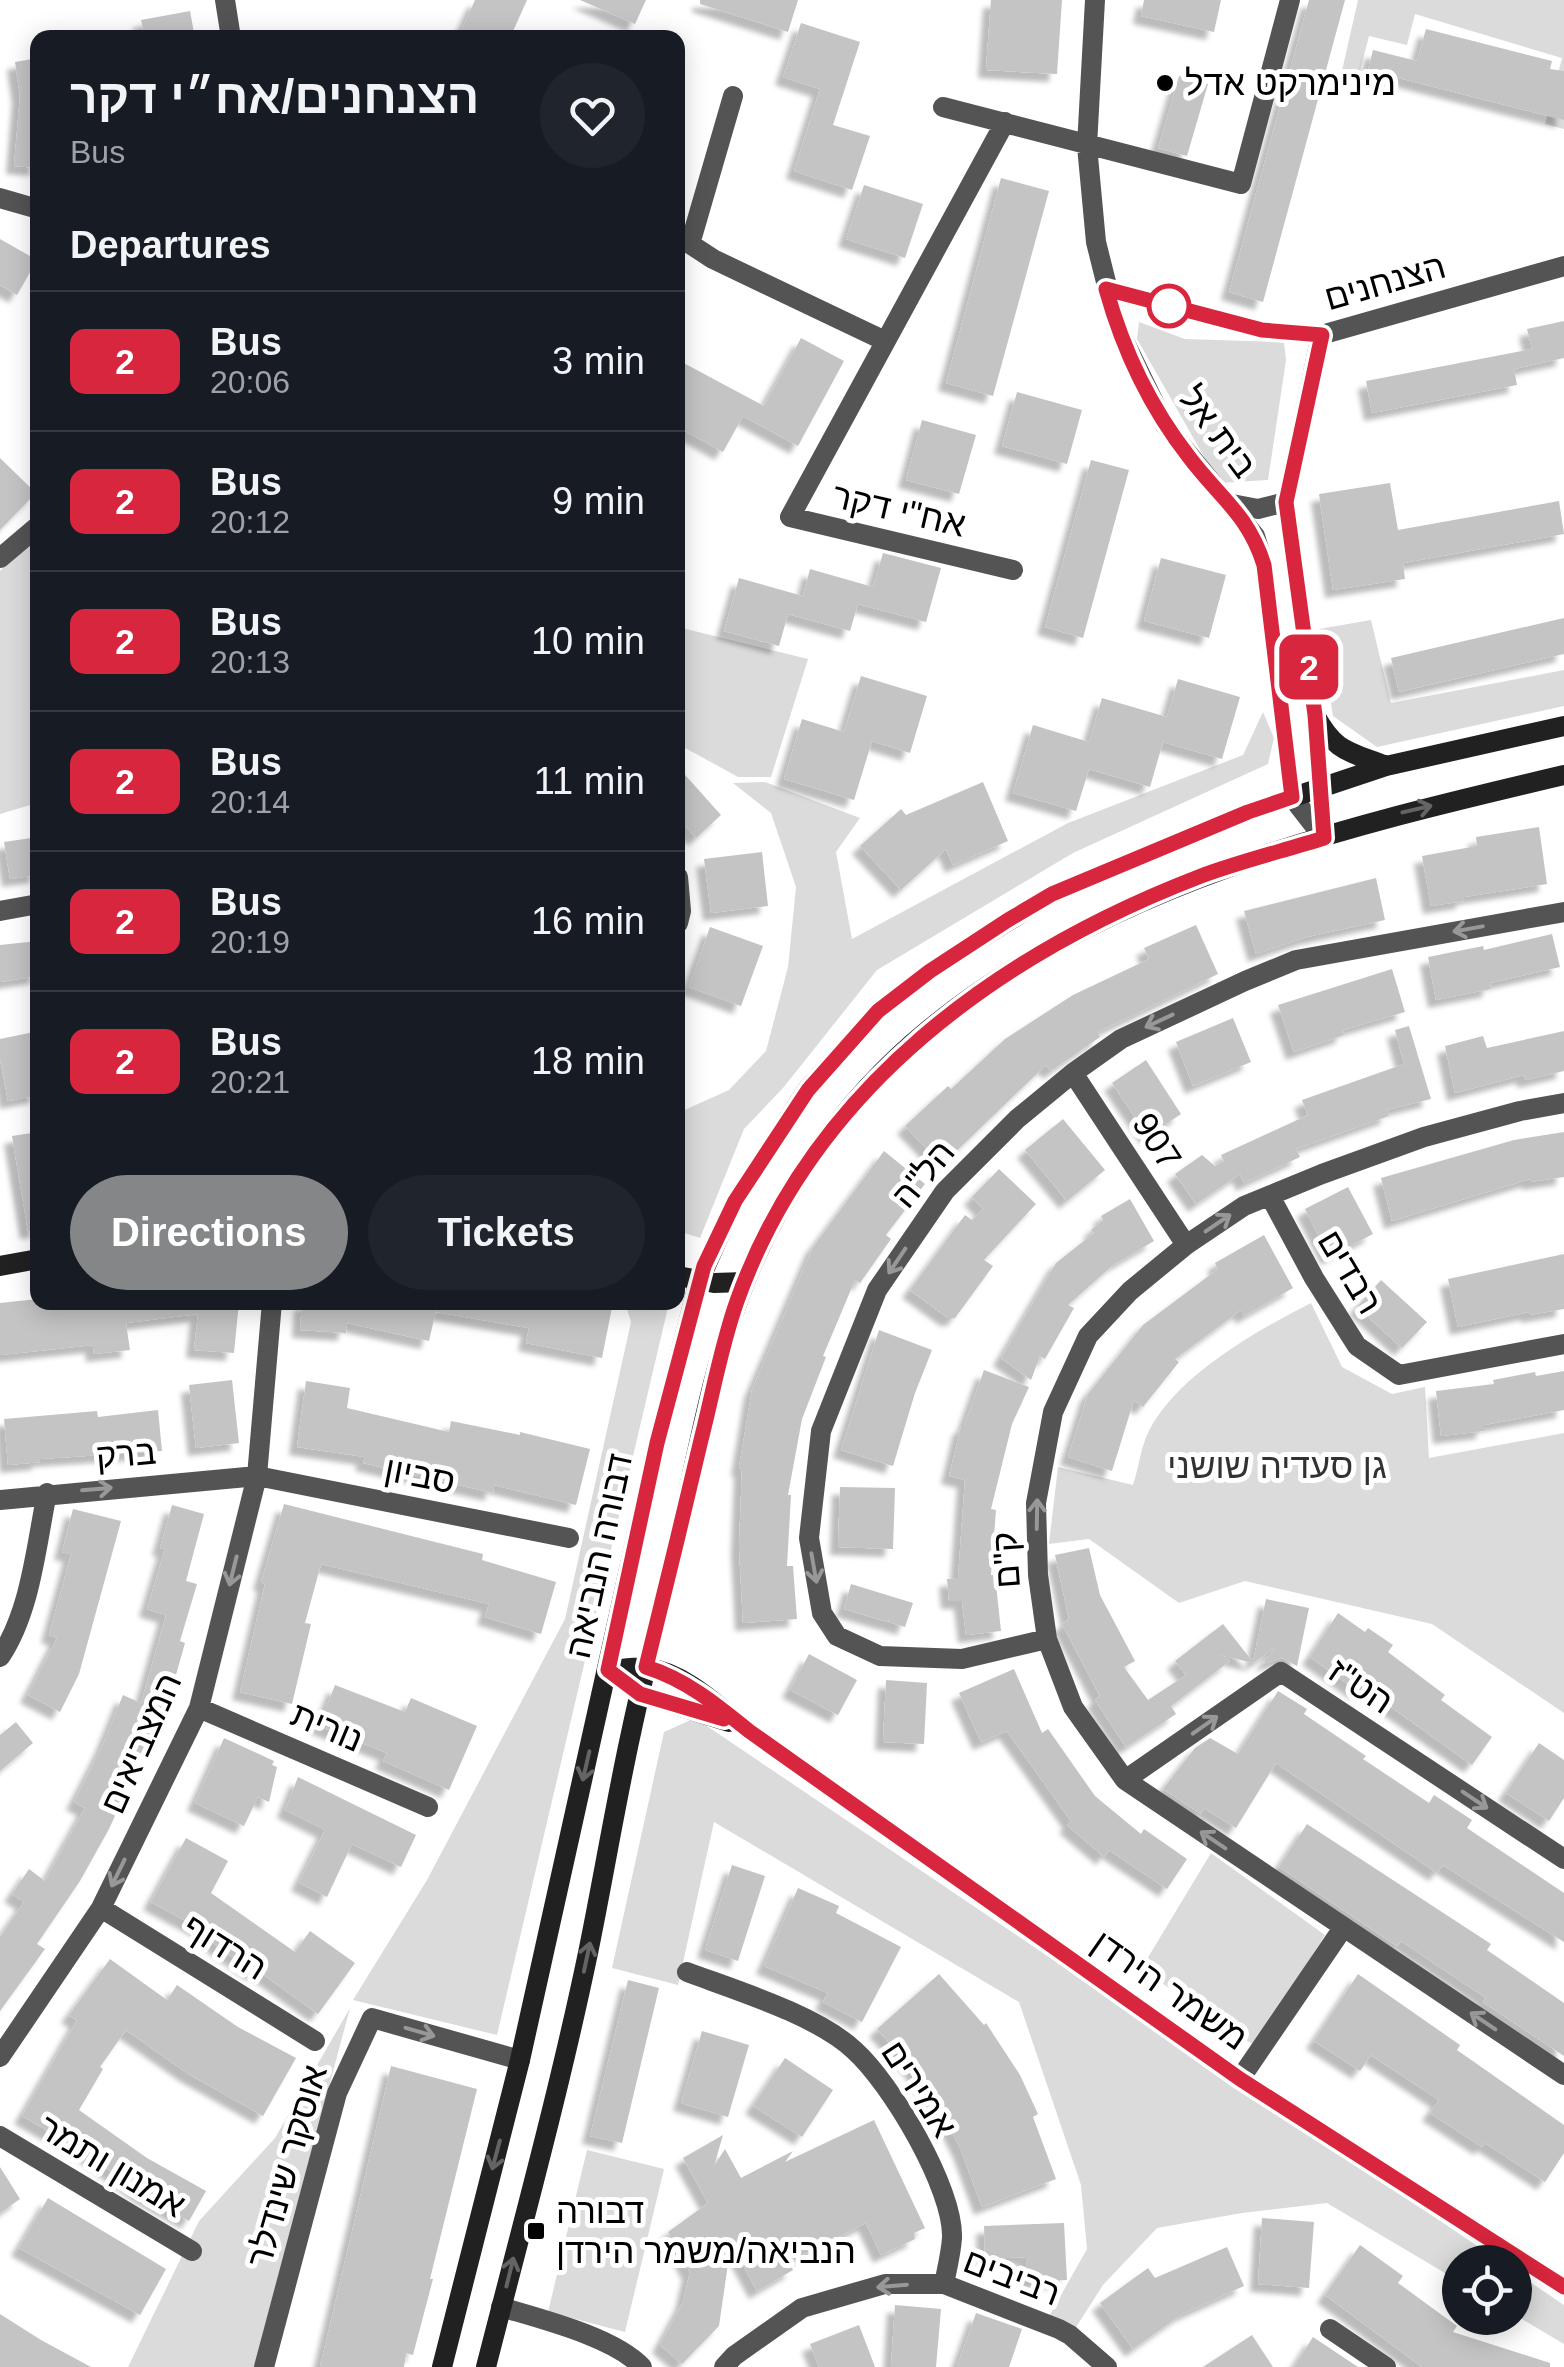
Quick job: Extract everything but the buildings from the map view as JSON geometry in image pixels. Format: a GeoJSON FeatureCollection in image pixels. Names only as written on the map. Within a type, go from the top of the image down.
{"type":"FeatureCollection","features":[{"type":"Feature","properties":{"kind":"street"},"geometry":{"type":"LineString","coordinates":[[225,0],[230,30]]}},
{"type":"Feature","properties":{"kind":"street","name":"בית אל"},"geometry":{"type":"LineString","coordinates":[[1094,0],[1087,146],[1096,242],[1106,289],[1117,326],[1165,425],[1255,536],[1264,565],[1292,797]]}},
{"type":"Feature","properties":{"kind":"street"},"geometry":{"type":"LineString","coordinates":[[943,108],[1242,184],[1290,0]]}},
{"type":"Feature","properties":{"kind":"street"},"geometry":{"type":"LineString","coordinates":[[732,96],[690,244],[713,259],[885,341]]}},
{"type":"Feature","properties":{"kind":"street","name":"אח\"י דקר"},"geometry":{"type":"LineString","coordinates":[[1005,122],[790,517],[1014,570]]}},
{"type":"Feature","properties":{"kind":"street"},"geometry":{"type":"LineString","coordinates":[[0,198],[30,207]]}},
{"type":"Feature","properties":{"kind":"street","name":"הצנחנים"},"geometry":{"type":"LineString","coordinates":[[1106,289],[1262,330],[1322,335],[1564,266]]}},
{"type":"Feature","properties":{"kind":"street","name":"בית אל"},"geometry":{"type":"LineString","coordinates":[[1322,335],[1286,502],[1315,715],[1324,838]]}},
{"type":"Feature","properties":{"kind":"street"},"geometry":{"type":"LineString","coordinates":[[1232,504],[1258,509],[1286,502]]}},
{"type":"Feature","properties":{"kind":"street"},"geometry":{"type":"LineString","coordinates":[[0,558],[30,533]]}},
{"type":"Feature","properties":{"kind":"street"},"geometry":{"type":"LineString","coordinates":[[1315,715],[1328,740],[1386,766]]}},
{"type":"Feature","properties":{"kind":"street","name":"דבורה הנביאה"},"geometry":{"type":"LineString","coordinates":[[442,2367],[520,2060],[657,1443],[700,1281],[735,1201],[797,1106],[878,1011],[930,971],[1052,894],[1248,812],[1386,766],[1564,726]]}},
{"type":"Feature","properties":{"kind":"street","name":"דבורה הנביאה"},"geometry":{"type":"LineString","coordinates":[[486,2367],[587,1956],[646,1667],[728,1330],[745,1282],[785,1201],[820,1148],[882,1072],[924,1033],[984,986],[1101,921],[1202,876],[1383,817],[1564,775]]}},
{"type":"Feature","properties":{"kind":"street"},"geometry":{"type":"LineString","coordinates":[[1292,797],[1324,838]]}},
{"type":"Feature","properties":{"kind":"street"},"geometry":{"type":"LineString","coordinates":[[0,911],[30,905]]}},
{"type":"Feature","properties":{"kind":"street","name":"הל\"ה"},"geometry":{"type":"LineString","coordinates":[[1047,1639],[962,1659],[880,1656],[837,1636],[822,1612],[809,1538],[821,1430],[877,1290],[945,1191],[1017,1119],[1122,1039],[1296,960],[1564,912]]}},
{"type":"Feature","properties":{"kind":"street","name":"907"},"geometry":{"type":"LineString","coordinates":[[1073,1073],[1186,1244]]}},
{"type":"Feature","properties":{"kind":"street","name":"ק\"ם"},"geometry":{"type":"LineString","coordinates":[[1564,1103],[1424,1137],[1244,1206],[1186,1244],[1130,1291],[1088,1336],[1052,1412],[1036,1503],[1038,1575],[1047,1639],[1073,1708],[1125,1780],[1564,2075]]}},
{"type":"Feature","properties":{"kind":"street","name":"רבדים"},"geometry":{"type":"LineString","coordinates":[[1270,1196],[1314,1278],[1357,1346],[1399,1375],[1564,1344]]}},
{"type":"Feature","properties":{"kind":"street"},"geometry":{"type":"LineString","coordinates":[[0,1266],[30,1260]]}},
{"type":"Feature","properties":{"kind":"street"},"geometry":{"type":"LineString","coordinates":[[685,1278],[723,1284],[745,1282]]}},
{"type":"Feature","properties":{"kind":"street","name":"המצביאים"},"geometry":{"type":"LineString","coordinates":[[0,2057],[100,1908],[199,1708],[257,1476],[271,1310]]}},
{"type":"Feature","properties":{"kind":"street","name":"ברק"},"geometry":{"type":"LineString","coordinates":[[0,1500],[257,1476]]}},
{"type":"Feature","properties":{"kind":"street","name":"סביון"},"geometry":{"type":"LineString","coordinates":[[257,1476],[569,1538]]}},
{"type":"Feature","properties":{"kind":"street"},"geometry":{"type":"LineString","coordinates":[[0,1657],[10,1643],[25,1597],[47,1493]]}},
{"type":"Feature","properties":{"kind":"street","name":"משמר הירדן"},"geometry":{"type":"LineString","coordinates":[[608,1670],[646,1667],[693,1688],[1240,2079],[1564,2287]]}},
{"type":"Feature","properties":{"kind":"street","name":"משמר הירדן"},"geometry":{"type":"LineString","coordinates":[[608,1670],[640,1694],[724,1719],[749,1731]]}},
{"type":"Feature","properties":{"kind":"street","name":"הט\"ז"},"geometry":{"type":"LineString","coordinates":[[1125,1780],[1281,1672],[1564,1859]]}},
{"type":"Feature","properties":{"kind":"street","name":"נורית"},"geometry":{"type":"LineString","coordinates":[[199,1708],[428,1806]]}},
{"type":"Feature","properties":{"kind":"street","name":"הרדוף"},"geometry":{"type":"LineString","coordinates":[[100,1908],[315,2041]]}},
{"type":"Feature","properties":{"kind":"street"},"geometry":{"type":"LineString","coordinates":[[1240,2079],[1342,1928]]}},
{"type":"Feature","properties":{"kind":"street","name":"אמירים"},"geometry":{"type":"LineString","coordinates":[[687,1972],[794,2013],[854,2048],[911,2126],[946,2200],[952,2237],[944,2284]]}},
{"type":"Feature","properties":{"kind":"street","name":"אוסקר שינדלר"},"geometry":{"type":"LineString","coordinates":[[264,2367],[336,2093],[372,2018],[520,2060]]}},
{"type":"Feature","properties":{"kind":"street","name":"אמנון ותמר"},"geometry":{"type":"LineString","coordinates":[[0,2136],[192,2251]]}},
{"type":"Feature","properties":{"kind":"street","name":"רביבים"},"geometry":{"type":"LineString","coordinates":[[724,2367],[802,2308],[885,2284],[944,2284],[1059,2329],[1107,2367]]}},
{"type":"Feature","properties":{"kind":"street"},"geometry":{"type":"LineString","coordinates":[[502,2307],[601,2342],[630,2355],[642,2367]]}},
{"type":"Feature","properties":{"kind":"street"},"geometry":{"type":"LineString","coordinates":[[1330,2330],[1386,2367]]}},
{"type":"Feature","properties":{"kind":"green space"},"geometry":{"type":"Polygon","coordinates":[[[1358,0],[1564,0],[1564,129],[1545,124],[1562,58],[1415,14],[1407,45],[1369,36],[1358,79],[1341,75],[1358,0]]]}},
{"type":"Feature","properties":{"kind":"green space"},"geometry":{"type":"Polygon","coordinates":[[[1139,322],[1185,339],[1284,342],[1286,360],[1268,480],[1219,483],[1137,339],[1139,322]]]}},
{"type":"Feature","properties":{"kind":"green space"},"geometry":{"type":"Polygon","coordinates":[[[30,539],[30,805],[0,814],[0,571],[30,539]]]}},
{"type":"Feature","properties":{"kind":"green space"},"geometry":{"type":"Polygon","coordinates":[[[1371,620],[1391,703],[1564,670],[1564,706],[1377,747],[1333,716],[1319,629],[1371,620]]]}},
{"type":"Feature","properties":{"kind":"green space"},"geometry":{"type":"Polygon","coordinates":[[[685,629],[808,659],[771,777],[738,777],[685,748],[685,629]]]}},
{"type":"Feature","properties":{"kind":"green space"},"geometry":{"type":"Polygon","coordinates":[[[1263,712],[1274,738],[1268,764],[1073,853],[877,970],[783,1088],[744,1129],[700,1238],[685,1233],[685,1110],[729,1090],[766,1051],[788,967],[796,887],[771,813],[733,783],[765,782],[860,818],[836,852],[852,939],[1068,823],[1243,755],[1263,712]]]}},
{"type":"Feature","properties":{"kind":"green space","name":"גן סעדיה שושני"},"geometry":{"type":"Polygon","coordinates":[[[1311,1303],[1342,1367],[1392,1394],[1425,1387],[1429,1458],[1564,1433],[1564,1713],[1432,1624],[1245,1581],[1179,1603],[1089,1539],[1049,1544],[1058,1467],[1133,1485],[1145,1440],[1173,1397],[1240,1343],[1311,1303]]]}},
{"type":"Feature","properties":{"kind":"green space"},"geometry":{"type":"Polygon","coordinates":[[[627,1310],[667,1310],[497,2035],[353,2000],[427,1880],[565,1619],[631,1322],[627,1310]]]}},
{"type":"Feature","properties":{"kind":"green space"},"geometry":{"type":"Polygon","coordinates":[[[695,1718],[1476,2245],[1442,2245],[1442,2271],[1327,2203],[1242,2213],[1157,2228],[1103,2285],[1073,2332],[1048,2318],[1087,2249],[1081,2185],[1019,2002],[714,1822],[678,1985],[612,1968],[664,1732],[695,1718]]]}},
{"type":"Feature","properties":{"kind":"green space"},"geometry":{"type":"Polygon","coordinates":[[[1211,1853],[1325,1935],[1255,2046],[1141,1969],[1211,1853]]]}},
{"type":"Feature","properties":{"kind":"green space"},"geometry":{"type":"Polygon","coordinates":[[[350,2008],[254,2367],[128,2367],[199,2221],[275,2138],[350,2008]]]}},
{"type":"Feature","properties":{"kind":"green space"},"geometry":{"type":"Polygon","coordinates":[[[587,2150],[664,2169],[625,2332],[548,2312],[587,2150]]]}},
{"type":"Feature","properties":{"kind":"green space"},"geometry":{"type":"Polygon","coordinates":[[[1532,2283],[1564,2305],[1564,2344],[1532,2325],[1532,2283]]]}},
{"type":"Feature","properties":{"kind":"bus line","name":"2"},"geometry":{"type":"LineString","coordinates":[[724,1719],[640,1694],[608,1670],[657,1443],[700,1281],[712,1246],[735,1201],[808,1090],[878,1011],[930,971],[1052,894],[1292,797],[1264,565],[1255,536],[1165,425],[1142,384],[1106,289],[1262,330],[1322,335],[1286,502],[1315,715],[1324,838],[1202,876],[1101,921],[984,986],[882,1072],[820,1148],[785,1201],[737,1301],[646,1667],[675,1678],[708,1698],[1240,2079],[1564,2287]]}},
{"type":"Feature","properties":{"kind":"place","name":"מינימרקט אדל"},"geometry":{"type":"Point","coordinates":[1165,83]}},
{"type":"Feature","properties":{"kind":"place","name":"דבורה הנביאה/משמר הירדן"},"geometry":{"type":"Point","coordinates":[536,2231]}}]}
